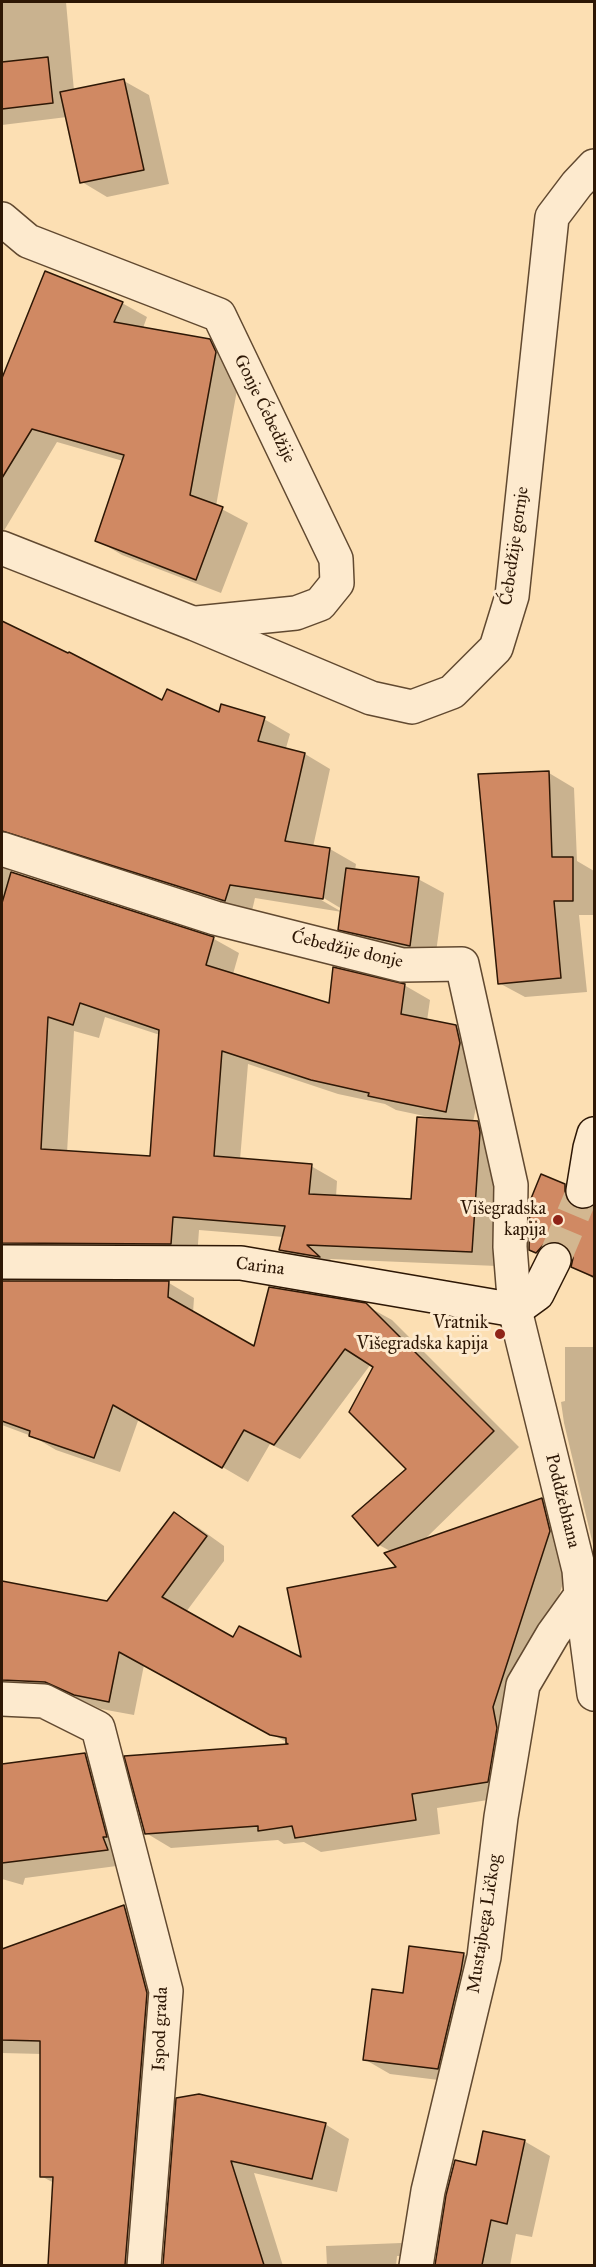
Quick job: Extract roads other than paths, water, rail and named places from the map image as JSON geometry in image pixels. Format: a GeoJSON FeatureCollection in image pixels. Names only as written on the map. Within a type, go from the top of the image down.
{"type":"FeatureCollection","features":[{"type":"Feature","properties":{"kind":"street","name":"Ćebedžije gornje"},"geometry":{"type":"LineString","coordinates":[[2,548],[195,624],[371,698],[412,707],[452,692],[496,648],[512,596],[552,217],[594,166]]}},
{"type":"Feature","properties":{"kind":"street","name":"Gonje Ćebedžije"},"geometry":{"type":"LineString","coordinates":[[2,219],[28,241],[219,315],[336,559],[338,583],[320,603],[296,613],[195,624]]}},
{"type":"Feature","properties":{"kind":"street","name":"Ćebedžije donje"},"geometry":{"type":"LineString","coordinates":[[2,849],[226,921],[402,965],[462,964],[511,1185],[510,1247],[515,1310]]}},
{"type":"Feature","properties":{"kind":"street"},"geometry":{"type":"LineString","coordinates":[[583,1191],[593,1143]]}},
{"type":"Feature","properties":{"kind":"street"},"geometry":{"type":"LineString","coordinates":[[515,1310],[537,1294],[554,1260]]}},
{"type":"Feature","properties":{"kind":"street","name":"Carina"},"geometry":{"type":"LineString","coordinates":[[2,1262],[241,1263],[515,1310]]}},
{"type":"Feature","properties":{"kind":"street","name":"Poddžebhana"},"geometry":{"type":"LineString","coordinates":[[515,1310],[579,1570],[594,1694]]}},
{"type":"Feature","properties":{"kind":"street","name":"Mustajbega Ličkog"},"geometry":{"type":"LineString","coordinates":[[416,2265],[428,2191],[484,1957],[501,1817],[523,1685],[553,1634],[581,1595]]}},
{"type":"Feature","properties":{"kind":"street","name":"Ispod grada"},"geometry":{"type":"LineString","coordinates":[[2,1699],[44,1701],[98,1728],[166,1991],[144,2265]]}},
{"type":"Feature","properties":{"kind":"tunnel"},"geometry":{"type":"LineString","coordinates":[[554,1260],[583,1191]]}},
{"type":"Feature","properties":{"kind":"place","name":"Višegradska kapija"},"geometry":{"type":"Point","coordinates":[558,1220]}},
{"type":"Feature","properties":{"kind":"place","name":"Vratnik Višegradska kapija"},"geometry":{"type":"Point","coordinates":[500,1334]}}]}
